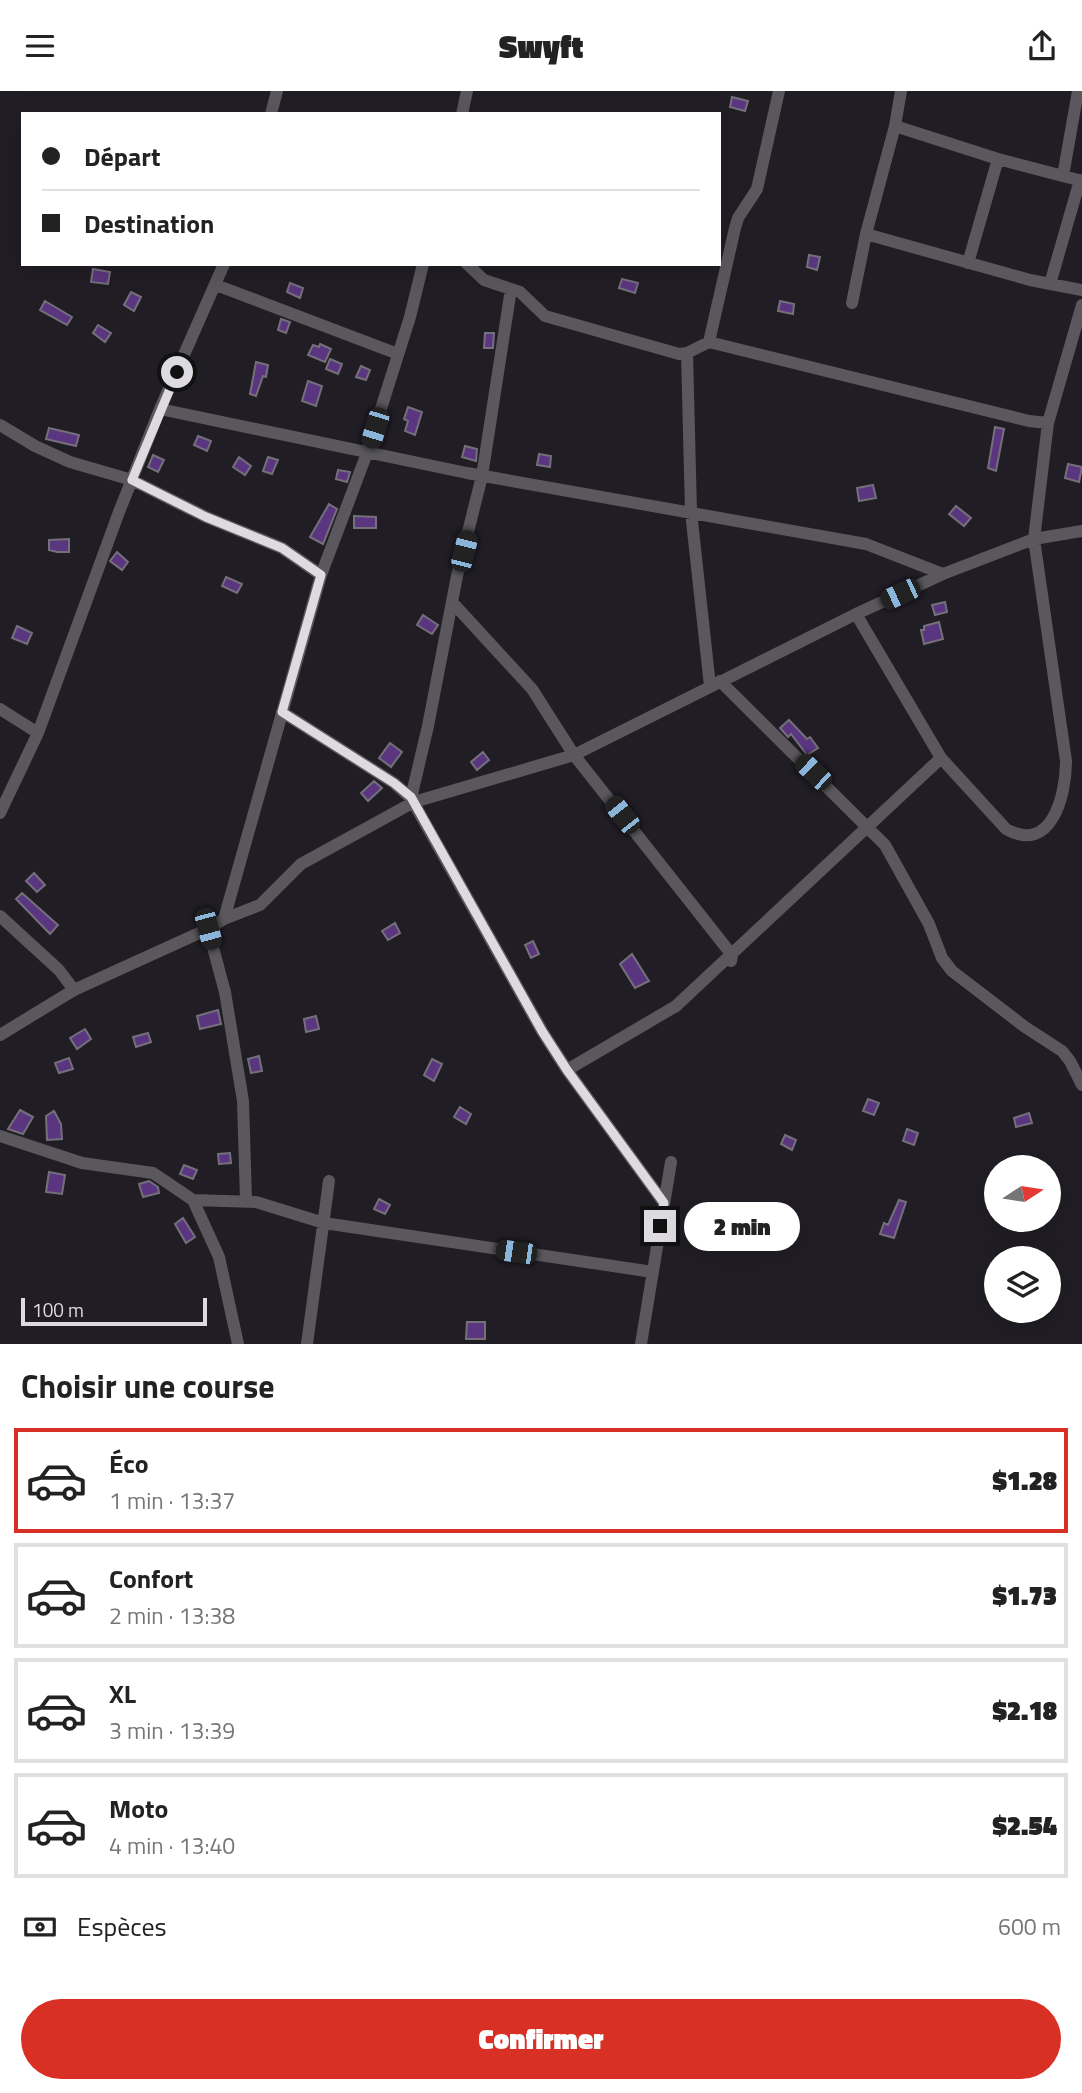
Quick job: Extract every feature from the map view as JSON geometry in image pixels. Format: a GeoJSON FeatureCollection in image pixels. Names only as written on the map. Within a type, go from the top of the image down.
{"type":"FeatureCollection","features":[{"type":"Feature","properties":{"kind":"street"},"geometry":{"type":"LineString","coordinates":[[272,112],[277,91]]}},
{"type":"Feature","properties":{"kind":"street"},"geometry":{"type":"LineString","coordinates":[[462,112],[467,91]]}},
{"type":"Feature","properties":{"kind":"street"},"geometry":{"type":"LineString","coordinates":[[709,342],[734,228],[757,189],[779,91]]}},
{"type":"Feature","properties":{"kind":"street"},"geometry":{"type":"LineString","coordinates":[[852,303],[901,91]]}},
{"type":"Feature","properties":{"kind":"street"},"geometry":{"type":"LineString","coordinates":[[1063,176],[1077,91]]}},
{"type":"Feature","properties":{"kind":"street"},"geometry":{"type":"LineString","coordinates":[[895,126],[999,159],[1081,181],[1051,284]]}},
{"type":"Feature","properties":{"kind":"street"},"geometry":{"type":"LineString","coordinates":[[968,263],[999,159]]}},
{"type":"Feature","properties":{"kind":"street"},"geometry":{"type":"LineString","coordinates":[[866,234],[968,263],[1082,290]]}},
{"type":"Feature","properties":{"kind":"street"},"geometry":{"type":"LineString","coordinates":[[0,813],[38,733],[160,409],[223,266]]}},
{"type":"Feature","properties":{"kind":"street"},"geometry":{"type":"LineString","coordinates":[[224,919],[321,575],[367,453],[422,266]]}},
{"type":"Feature","properties":{"kind":"street"},"geometry":{"type":"LineString","coordinates":[[469,266],[484,281],[520,292],[545,316],[679,354],[709,342],[1029,421],[1048,423]]}},
{"type":"Feature","properties":{"kind":"street"},"geometry":{"type":"LineString","coordinates":[[216,285],[398,354]]}},
{"type":"Feature","properties":{"kind":"street"},"geometry":{"type":"LineString","coordinates":[[412,800],[452,602],[482,476],[511,289]]}},
{"type":"Feature","properties":{"kind":"street"},"geometry":{"type":"LineString","coordinates":[[856,614],[941,758],[1006,829],[1017,835],[1039,833],[1052,822],[1066,777],[1066,761],[1034,539],[1048,423],[1082,305]]}},
{"type":"Feature","properties":{"kind":"street"},"geometry":{"type":"LineString","coordinates":[[687,353],[691,512],[715,684],[868,826],[885,845],[929,924],[942,958],[952,971],[1014,1019],[1062,1051],[1082,1085]]}},
{"type":"Feature","properties":{"kind":"street"},"geometry":{"type":"LineString","coordinates":[[160,409],[482,476],[866,544],[943,574]]}},
{"type":"Feature","properties":{"kind":"street"},"geometry":{"type":"LineString","coordinates":[[0,425],[71,462],[132,480],[206,517],[282,548],[321,575]]}},
{"type":"Feature","properties":{"kind":"street"},"geometry":{"type":"LineString","coordinates":[[0,1035],[74,990],[208,929],[224,919],[260,905],[301,864],[412,800],[574,755],[856,614],[943,574],[1034,539],[1082,531]]}},
{"type":"Feature","properties":{"kind":"street"},"geometry":{"type":"LineString","coordinates":[[452,602],[532,689],[574,755],[731,959]]}},
{"type":"Feature","properties":{"kind":"street"},"geometry":{"type":"LineString","coordinates":[[0,709],[38,733]]}},
{"type":"Feature","properties":{"kind":"street"},"geometry":{"type":"LineString","coordinates":[[282,712],[394,783],[412,800],[542,1031],[567,1070],[664,1203]]}},
{"type":"Feature","properties":{"kind":"street"},"geometry":{"type":"LineString","coordinates":[[567,1070],[677,1006],[731,959],[941,758]]}},
{"type":"Feature","properties":{"kind":"street"},"geometry":{"type":"LineString","coordinates":[[0,915],[59,970],[74,990]]}},
{"type":"Feature","properties":{"kind":"street"},"geometry":{"type":"LineString","coordinates":[[208,929],[225,992],[243,1101],[246,1200]]}},
{"type":"Feature","properties":{"kind":"street"},"geometry":{"type":"LineString","coordinates":[[0,1136],[82,1163],[153,1173],[193,1200],[219,1257],[238,1344]]}},
{"type":"Feature","properties":{"kind":"street"},"geometry":{"type":"LineString","coordinates":[[641,1344],[671,1162]]}},
{"type":"Feature","properties":{"kind":"street"},"geometry":{"type":"LineString","coordinates":[[307,1344],[329,1181]]}},
{"type":"Feature","properties":{"kind":"street"},"geometry":{"type":"LineString","coordinates":[[193,1200],[246,1200],[324,1223],[653,1272]]}},
{"type":"Feature","properties":{"kind":"building"},"geometry":{"type":"Polygon","coordinates":[[[732,97],[748,101],[745,111],[730,107],[732,97]]]}},
{"type":"Feature","properties":{"kind":"building"},"geometry":{"type":"Polygon","coordinates":[[[809,255],[820,257],[817,270],[807,267],[809,255]]]}},
{"type":"Feature","properties":{"kind":"building"},"geometry":{"type":"Polygon","coordinates":[[[93,269],[110,272],[108,284],[91,282],[93,269]]]}},
{"type":"Feature","properties":{"kind":"building"},"geometry":{"type":"Polygon","coordinates":[[[622,279],[638,283],[635,293],[619,288],[622,279]]]}},
{"type":"Feature","properties":{"kind":"building"},"geometry":{"type":"Polygon","coordinates":[[[290,283],[303,288],[300,298],[287,292],[290,283]]]}},
{"type":"Feature","properties":{"kind":"building"},"geometry":{"type":"Polygon","coordinates":[[[131,292],[141,297],[134,311],[124,305],[131,292]]]}},
{"type":"Feature","properties":{"kind":"building"},"geometry":{"type":"Polygon","coordinates":[[[45,301],[72,317],[67,325],[40,310],[45,301]]]}},
{"type":"Feature","properties":{"kind":"building"},"geometry":{"type":"Polygon","coordinates":[[[780,301],[794,304],[793,314],[778,311],[780,301]]]}},
{"type":"Feature","properties":{"kind":"building"},"geometry":{"type":"Polygon","coordinates":[[[281,319],[290,322],[286,333],[278,330],[281,319]]]}},
{"type":"Feature","properties":{"kind":"building"},"geometry":{"type":"Polygon","coordinates":[[[98,325],[111,333],[105,342],[93,333],[98,325]]]}},
{"type":"Feature","properties":{"kind":"building"},"geometry":{"type":"Polygon","coordinates":[[[485,333],[494,333],[493,348],[484,348],[485,333]]]}},
{"type":"Feature","properties":{"kind":"building"},"geometry":{"type":"Polygon","coordinates":[[[320,344],[331,349],[325,362],[308,355],[313,345],[319,347],[320,344]]]}},
{"type":"Feature","properties":{"kind":"building"},"geometry":{"type":"Polygon","coordinates":[[[330,359],[342,364],[338,374],[326,369],[330,359]]]}},
{"type":"Feature","properties":{"kind":"building"},"geometry":{"type":"Polygon","coordinates":[[[256,362],[268,365],[266,377],[263,376],[256,396],[250,394],[256,362]]]}},
{"type":"Feature","properties":{"kind":"building"},"geometry":{"type":"Polygon","coordinates":[[[361,366],[370,370],[366,380],[356,377],[361,366]]]}},
{"type":"Feature","properties":{"kind":"building"},"geometry":{"type":"Polygon","coordinates":[[[308,381],[322,386],[316,406],[302,401],[308,381]]]}},
{"type":"Feature","properties":{"kind":"building"},"geometry":{"type":"Polygon","coordinates":[[[408,407],[422,412],[415,435],[405,431],[408,421],[404,419],[408,407]]]}},
{"type":"Feature","properties":{"kind":"building"},"geometry":{"type":"Polygon","coordinates":[[[995,427],[1004,429],[996,471],[988,468],[995,427]]]}},
{"type":"Feature","properties":{"kind":"building"},"geometry":{"type":"Polygon","coordinates":[[[49,428],[79,435],[76,446],[46,439],[49,428]]]}},
{"type":"Feature","properties":{"kind":"building"},"geometry":{"type":"Polygon","coordinates":[[[198,436],[211,441],[207,451],[194,445],[198,436]]]}},
{"type":"Feature","properties":{"kind":"building"},"geometry":{"type":"Polygon","coordinates":[[[465,446],[477,449],[476,461],[462,457],[465,446]]]}},
{"type":"Feature","properties":{"kind":"building"},"geometry":{"type":"Polygon","coordinates":[[[539,454],[551,456],[550,467],[537,465],[539,454]]]}},
{"type":"Feature","properties":{"kind":"building"},"geometry":{"type":"Polygon","coordinates":[[[153,455],[164,460],[158,472],[148,467],[153,455]]]}},
{"type":"Feature","properties":{"kind":"building"},"geometry":{"type":"Polygon","coordinates":[[[239,457],[251,466],[245,475],[233,467],[239,457]]]}},
{"type":"Feature","properties":{"kind":"building"},"geometry":{"type":"Polygon","coordinates":[[[268,457],[278,460],[272,474],[263,471],[268,457]]]}},
{"type":"Feature","properties":{"kind":"building"},"geometry":{"type":"Polygon","coordinates":[[[1068,464],[1082,467],[1079,482],[1065,478],[1068,464]]]}},
{"type":"Feature","properties":{"kind":"building"},"geometry":{"type":"Polygon","coordinates":[[[338,470],[350,472],[347,482],[336,479],[338,470]]]}},
{"type":"Feature","properties":{"kind":"building"},"geometry":{"type":"Polygon","coordinates":[[[873,485],[876,498],[859,501],[857,488],[873,485]]]}},
{"type":"Feature","properties":{"kind":"building"},"geometry":{"type":"Polygon","coordinates":[[[329,504],[337,509],[323,544],[310,537],[329,504]]]}},
{"type":"Feature","properties":{"kind":"building"},"geometry":{"type":"Polygon","coordinates":[[[956,506],[971,518],[964,526],[949,514],[956,506]]]}},
{"type":"Feature","properties":{"kind":"building"},"geometry":{"type":"Polygon","coordinates":[[[354,516],[376,517],[376,528],[354,528],[354,516]]]}},
{"type":"Feature","properties":{"kind":"building"},"geometry":{"type":"Polygon","coordinates":[[[69,539],[69,552],[49,550],[49,540],[69,539]]]}},
{"type":"Feature","properties":{"kind":"building"},"geometry":{"type":"Polygon","coordinates":[[[117,552],[128,562],[122,570],[110,561],[117,552]]]}},
{"type":"Feature","properties":{"kind":"building"},"geometry":{"type":"Polygon","coordinates":[[[226,577],[242,584],[237,593],[222,586],[226,577]]]}},
{"type":"Feature","properties":{"kind":"building"},"geometry":{"type":"Polygon","coordinates":[[[945,602],[947,612],[935,615],[932,605],[945,602]]]}},
{"type":"Feature","properties":{"kind":"building"},"geometry":{"type":"Polygon","coordinates":[[[423,615],[438,625],[432,634],[417,625],[423,615]]]}},
{"type":"Feature","properties":{"kind":"building"},"geometry":{"type":"Polygon","coordinates":[[[939,622],[943,639],[924,644],[921,630],[924,630],[924,626],[939,622]]]}},
{"type":"Feature","properties":{"kind":"building"},"geometry":{"type":"Polygon","coordinates":[[[17,626],[32,633],[27,644],[12,638],[17,626]]]}},
{"type":"Feature","properties":{"kind":"building"},"geometry":{"type":"Polygon","coordinates":[[[789,720],[807,739],[810,737],[818,748],[807,755],[791,734],[788,737],[780,728],[789,720]]]}},
{"type":"Feature","properties":{"kind":"building"},"geometry":{"type":"Polygon","coordinates":[[[390,743],[402,752],[391,767],[379,758],[390,743]]]}},
{"type":"Feature","properties":{"kind":"building"},"geometry":{"type":"Polygon","coordinates":[[[483,752],[489,760],[477,770],[471,762],[483,752]]]}},
{"type":"Feature","properties":{"kind":"building"},"geometry":{"type":"Polygon","coordinates":[[[374,781],[382,788],[368,801],[361,793],[374,781]]]}},
{"type":"Feature","properties":{"kind":"building"},"geometry":{"type":"Polygon","coordinates":[[[34,873],[45,885],[37,892],[26,881],[34,873]]]}},
{"type":"Feature","properties":{"kind":"building"},"geometry":{"type":"Polygon","coordinates":[[[22,893],[58,925],[50,934],[16,899],[22,893]]]}},
{"type":"Feature","properties":{"kind":"building"},"geometry":{"type":"Polygon","coordinates":[[[395,923],[400,933],[388,940],[382,931],[395,923]]]}},
{"type":"Feature","properties":{"kind":"building"},"geometry":{"type":"Polygon","coordinates":[[[533,941],[539,954],[531,958],[525,945],[533,941]]]}},
{"type":"Feature","properties":{"kind":"building"},"geometry":{"type":"Polygon","coordinates":[[[632,954],[649,981],[635,988],[620,964],[632,954]]]}},
{"type":"Feature","properties":{"kind":"building"},"geometry":{"type":"Polygon","coordinates":[[[218,1010],[221,1024],[200,1029],[197,1016],[218,1010]]]}},
{"type":"Feature","properties":{"kind":"building"},"geometry":{"type":"Polygon","coordinates":[[[316,1016],[319,1029],[306,1032],[304,1019],[316,1016]]]}},
{"type":"Feature","properties":{"kind":"building"},"geometry":{"type":"Polygon","coordinates":[[[85,1029],[91,1039],[77,1049],[70,1038],[85,1029]]]}},
{"type":"Feature","properties":{"kind":"building"},"geometry":{"type":"Polygon","coordinates":[[[148,1033],[151,1042],[136,1047],[133,1037],[148,1033]]]}},
{"type":"Feature","properties":{"kind":"building"},"geometry":{"type":"Polygon","coordinates":[[[259,1056],[262,1071],[251,1073],[248,1059],[259,1056]]]}},
{"type":"Feature","properties":{"kind":"building"},"geometry":{"type":"Polygon","coordinates":[[[69,1058],[73,1069],[59,1073],[55,1063],[69,1058]]]}},
{"type":"Feature","properties":{"kind":"building"},"geometry":{"type":"Polygon","coordinates":[[[432,1059],[442,1064],[434,1081],[424,1075],[432,1059]]]}},
{"type":"Feature","properties":{"kind":"building"},"geometry":{"type":"Polygon","coordinates":[[[868,1099],[879,1103],[874,1115],[863,1111],[868,1099]]]}},
{"type":"Feature","properties":{"kind":"building"},"geometry":{"type":"Polygon","coordinates":[[[460,1107],[471,1114],[466,1124],[454,1117],[460,1107]]]}},
{"type":"Feature","properties":{"kind":"building"},"geometry":{"type":"Polygon","coordinates":[[[20,1110],[33,1117],[23,1134],[8,1129],[20,1110]]]}},
{"type":"Feature","properties":{"kind":"building"},"geometry":{"type":"Polygon","coordinates":[[[54,1111],[61,1124],[62,1139],[47,1140],[46,1116],[54,1111]]]}},
{"type":"Feature","properties":{"kind":"building"},"geometry":{"type":"Polygon","coordinates":[[[1029,1113],[1032,1123],[1016,1127],[1014,1118],[1029,1113]]]}},
{"type":"Feature","properties":{"kind":"building"},"geometry":{"type":"Polygon","coordinates":[[[907,1129],[918,1133],[914,1145],[903,1141],[907,1129]]]}},
{"type":"Feature","properties":{"kind":"building"},"geometry":{"type":"Polygon","coordinates":[[[785,1135],[796,1140],[792,1150],[781,1144],[785,1135]]]}},
{"type":"Feature","properties":{"kind":"building"},"geometry":{"type":"Polygon","coordinates":[[[230,1153],[231,1163],[219,1164],[218,1154],[230,1153]]]}},
{"type":"Feature","properties":{"kind":"building"},"geometry":{"type":"Polygon","coordinates":[[[184,1165],[197,1170],[193,1179],[180,1174],[184,1165]]]}},
{"type":"Feature","properties":{"kind":"building"},"geometry":{"type":"Polygon","coordinates":[[[49,1172],[65,1175],[62,1194],[46,1192],[49,1172]]]}},
{"type":"Feature","properties":{"kind":"building"},"geometry":{"type":"Polygon","coordinates":[[[149,1181],[158,1187],[159,1193],[143,1197],[139,1184],[149,1181]]]}},
{"type":"Feature","properties":{"kind":"building"},"geometry":{"type":"Polygon","coordinates":[[[379,1199],[390,1205],[385,1214],[374,1209],[379,1199]]]}},
{"type":"Feature","properties":{"kind":"building"},"geometry":{"type":"Polygon","coordinates":[[[899,1200],[906,1202],[894,1238],[880,1234],[884,1223],[888,1225],[899,1200]]]}},
{"type":"Feature","properties":{"kind":"building"},"geometry":{"type":"Polygon","coordinates":[[[183,1218],[195,1237],[186,1243],[175,1224],[183,1218]]]}},
{"type":"Feature","properties":{"kind":"building"},"geometry":{"type":"Polygon","coordinates":[[[467,1322],[485,1322],[485,1339],[466,1339],[467,1322]]]}},
{"type":"Feature","properties":{"kind":"route"},"geometry":{"type":"LineString","coordinates":[[177,372],[132,480],[206,517],[282,548],[321,575],[282,712],[394,783],[411,797],[542,1031],[567,1070],[664,1203],[660,1226]]}}]}
